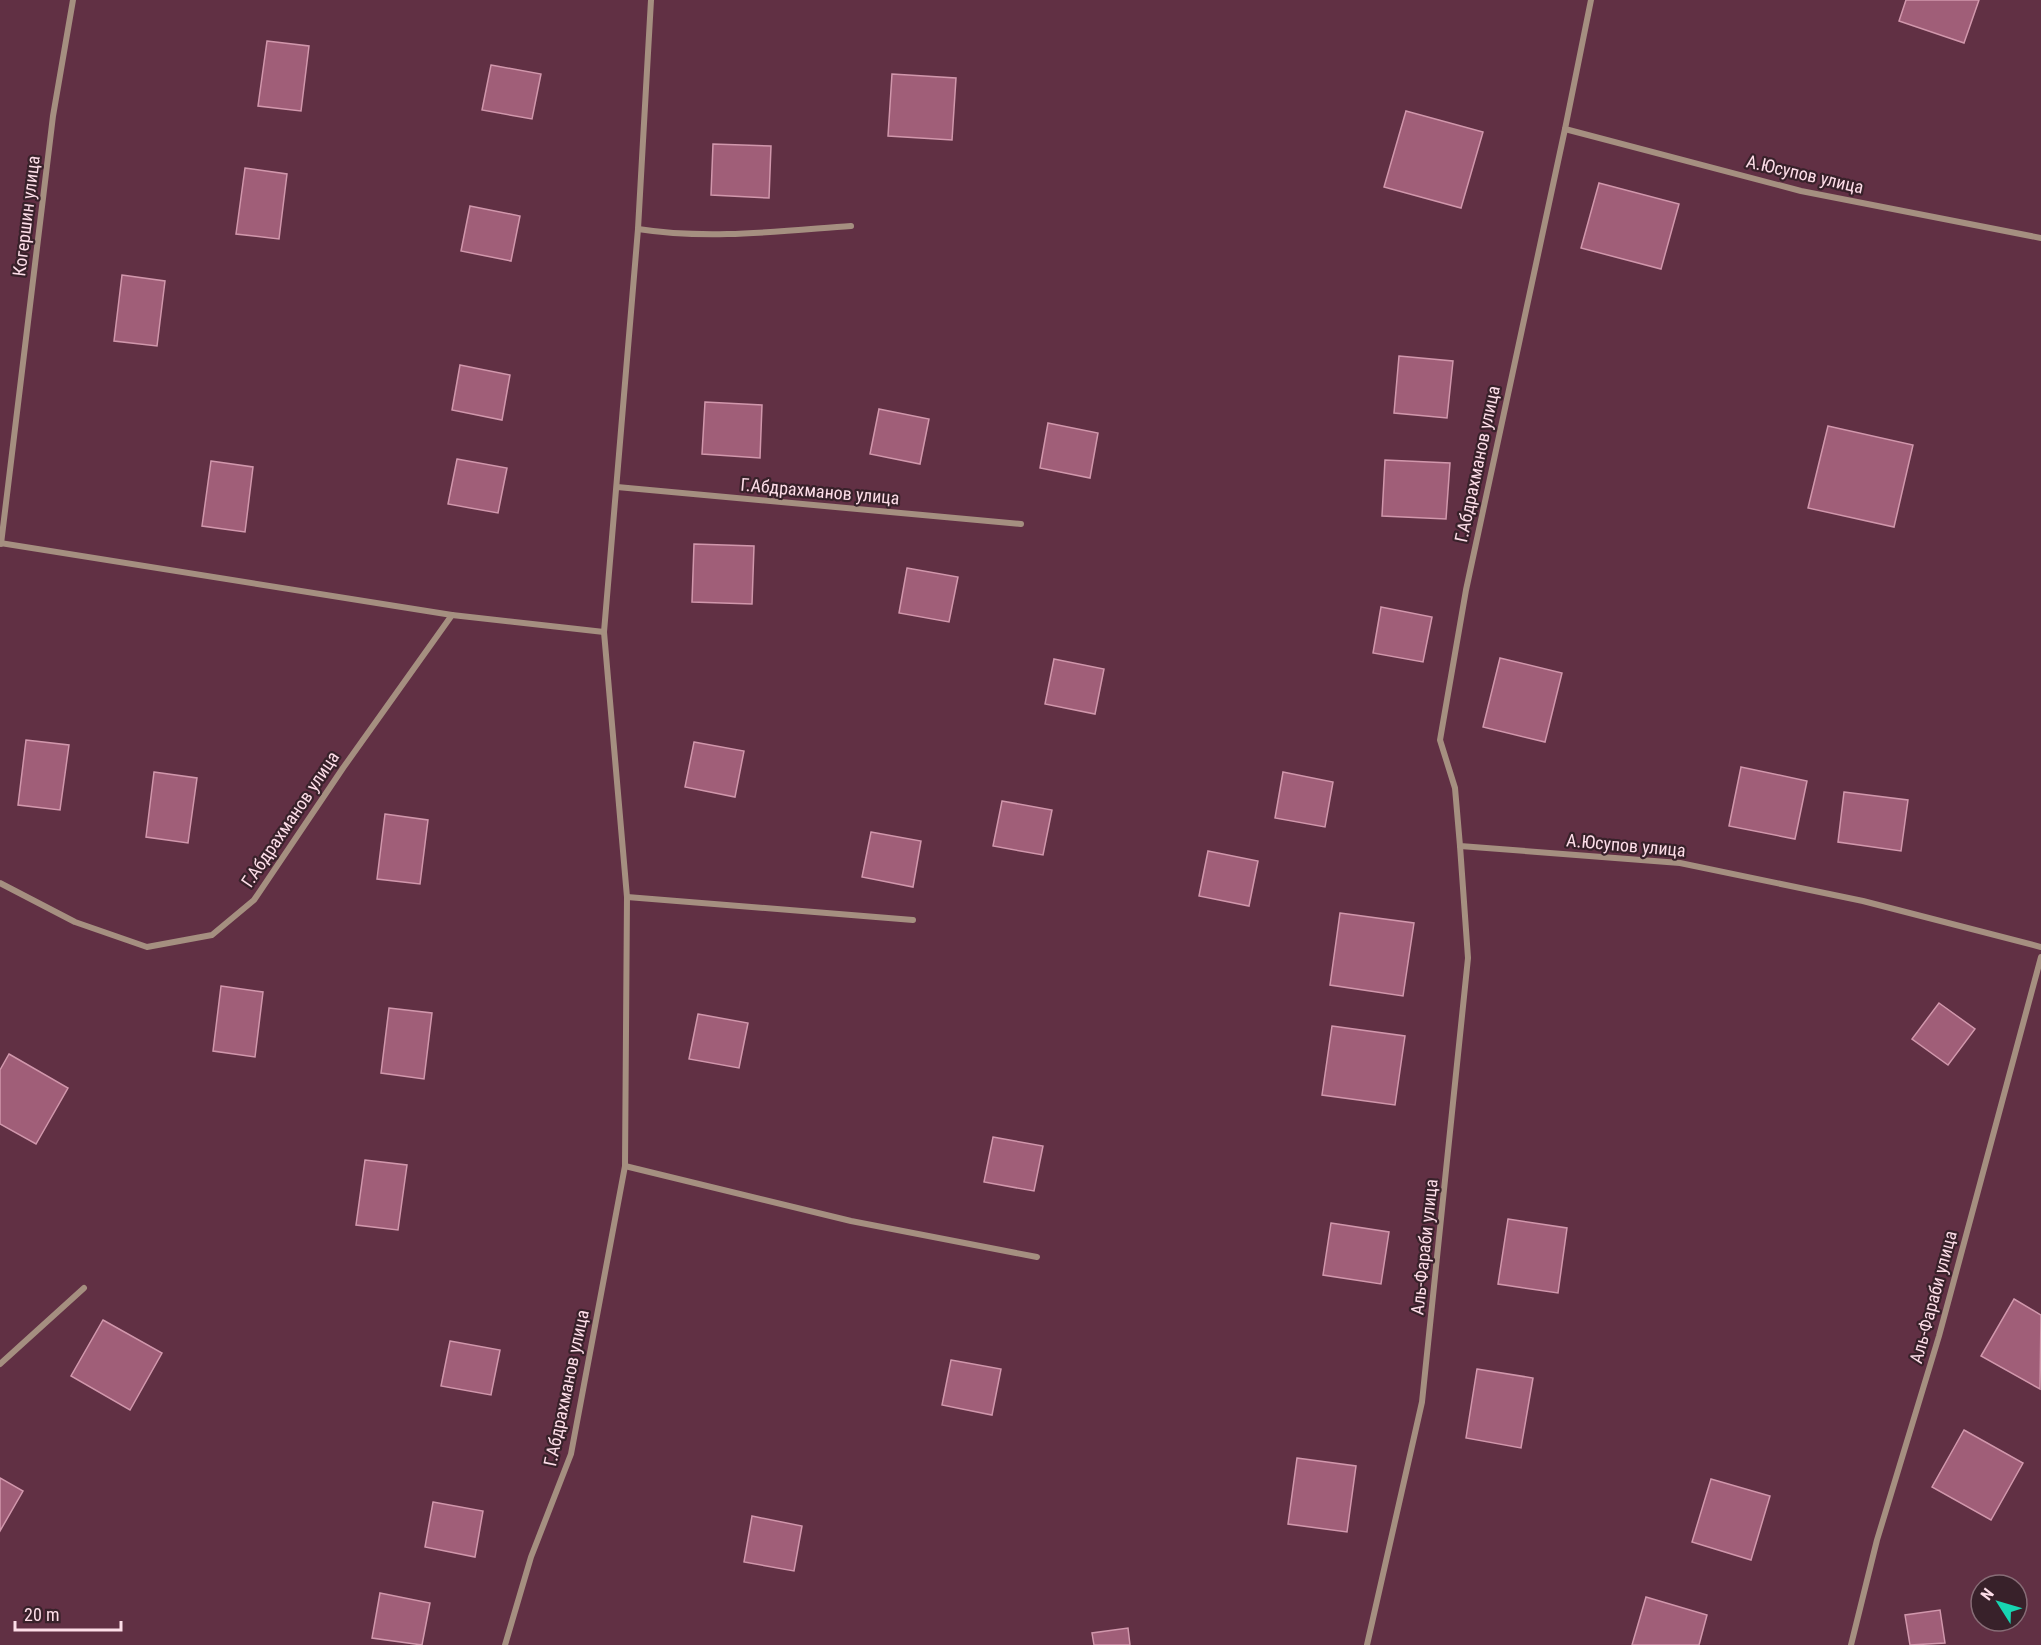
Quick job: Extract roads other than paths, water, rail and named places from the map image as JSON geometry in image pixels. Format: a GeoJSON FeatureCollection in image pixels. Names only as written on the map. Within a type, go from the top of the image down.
{"type":"FeatureCollection","features":[{"type":"Feature","properties":{"kind":"street","name":"Когершин улица"},"geometry":{"type":"LineString","coordinates":[[1,544],[53,116],[73,0]]}},
{"type":"Feature","properties":{"kind":"street","name":"Г.Абдрахманов улица"},"geometry":{"type":"LineString","coordinates":[[505,1645],[531,1557],[571,1454],[626,1166],[627,897],[604,632],[638,229],[651,0]]}},
{"type":"Feature","properties":{"kind":"street"},"geometry":{"type":"LineString","coordinates":[[1565,129],[1591,0]]}},
{"type":"Feature","properties":{"kind":"street","name":"Г.Абдрахманов улица"},"geometry":{"type":"LineString","coordinates":[[1460,846],[1455,788],[1440,740],[1466,590],[1565,129]]}},
{"type":"Feature","properties":{"kind":"street","name":"А.Юсупов улица"},"geometry":{"type":"LineString","coordinates":[[1565,129],[1801,191],[2041,238]]}},
{"type":"Feature","properties":{"kind":"street"},"geometry":{"type":"LineString","coordinates":[[638,229],[658,232],[751,233],[851,226]]}},
{"type":"Feature","properties":{"kind":"street","name":"Г.Абдрахманов улица"},"geometry":{"type":"LineString","coordinates":[[617,487],[1021,524]]}},
{"type":"Feature","properties":{"kind":"street"},"geometry":{"type":"LineString","coordinates":[[1,544],[452,615],[604,632]]}},
{"type":"Feature","properties":{"kind":"street","name":"Г.Абдрахманов улица"},"geometry":{"type":"LineString","coordinates":[[0,884],[75,922],[147,947],[212,935],[254,900],[343,768],[452,615]]}},
{"type":"Feature","properties":{"kind":"street","name":"А.Юсупов улица"},"geometry":{"type":"LineString","coordinates":[[1460,846],[1680,863],[1863,901],[2041,947]]}},
{"type":"Feature","properties":{"kind":"street","name":"Аль-Фараби улица"},"geometry":{"type":"LineString","coordinates":[[1367,1645],[1422,1402],[1468,958],[1460,846]]}},
{"type":"Feature","properties":{"kind":"street"},"geometry":{"type":"LineString","coordinates":[[627,897],[913,920]]}},
{"type":"Feature","properties":{"kind":"street","name":"Аль-Фараби улица"},"geometry":{"type":"LineString","coordinates":[[1851,1645],[1878,1540],[1939,1336],[2041,957]]}},
{"type":"Feature","properties":{"kind":"street"},"geometry":{"type":"LineString","coordinates":[[626,1166],[851,1221],[1037,1257]]}},
{"type":"Feature","properties":{"kind":"street"},"geometry":{"type":"LineString","coordinates":[[0,1364],[84,1288]]}}]}
